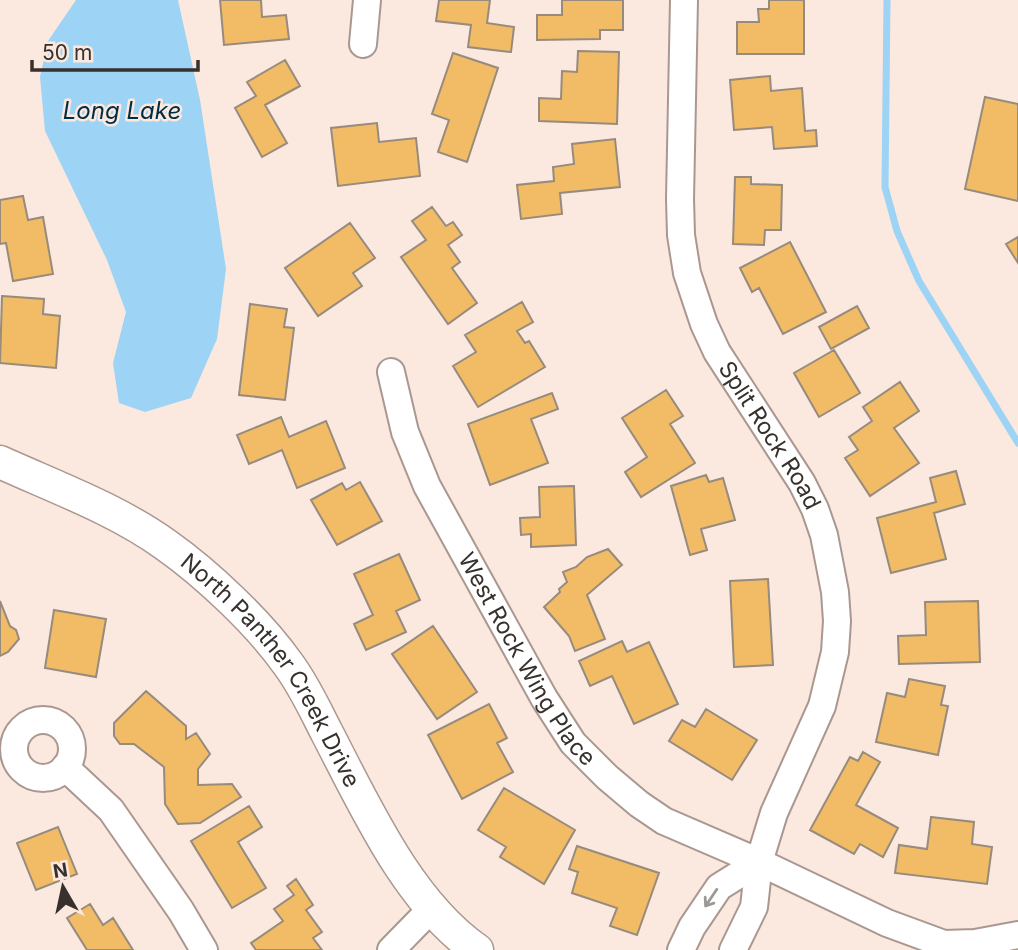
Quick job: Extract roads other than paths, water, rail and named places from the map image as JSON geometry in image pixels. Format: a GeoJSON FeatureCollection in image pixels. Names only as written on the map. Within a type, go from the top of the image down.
{"type":"FeatureCollection","features":[{"type":"Feature","properties":{"kind":"street"},"geometry":{"type":"LineString","coordinates":[[363,44],[367,0]]}},
{"type":"Feature","properties":{"kind":"street","name":"Split Rock Road"},"geometry":{"type":"LineString","coordinates":[[684,0],[680,199],[681,234],[687,273],[699,312],[717,352],[802,483],[815,509],[824,535],[835,592],[835,652],[830,678],[822,706],[774,813],[759,862],[754,907],[733,950]]}},
{"type":"Feature","properties":{"kind":"street","name":"West Rock Wing Place"},"geometry":{"type":"LineString","coordinates":[[391,373],[405,432],[427,486],[544,698],[573,743],[607,777],[664,821],[759,862],[887,923],[944,944],[975,943],[1018,935]]}},
{"type":"Feature","properties":{"kind":"street","name":"North Panther Creek Drive"},"geometry":{"type":"LineString","coordinates":[[0,462],[118,516],[166,545],[257,627],[288,664],[371,817],[417,891],[468,948]]}},
{"type":"Feature","properties":{"kind":"street"},"geometry":{"type":"LineString","coordinates":[[65,767],[111,810],[181,911],[204,950]]}},
{"type":"Feature","properties":{"kind":"street"},"geometry":{"type":"LineString","coordinates":[[681,950],[692,927],[719,887],[759,862]]}},
{"type":"Feature","properties":{"kind":"street"},"geometry":{"type":"LineString","coordinates":[[391,950],[433,907]]}},
{"type":"Feature","properties":{"kind":"water","name":"Long Lake"},"geometry":{"type":"Polygon","coordinates":[[[76,0],[178,0],[200,100],[226,269],[217,339],[191,398],[145,412],[119,403],[113,363],[126,312],[107,260],[45,131],[40,77],[48,41],[76,0]]]}},
{"type":"Feature","properties":{"kind":"waterway"},"geometry":{"type":"LineString","coordinates":[[887,0],[885,187],[897,231],[919,281],[1018,443]]}}]}
